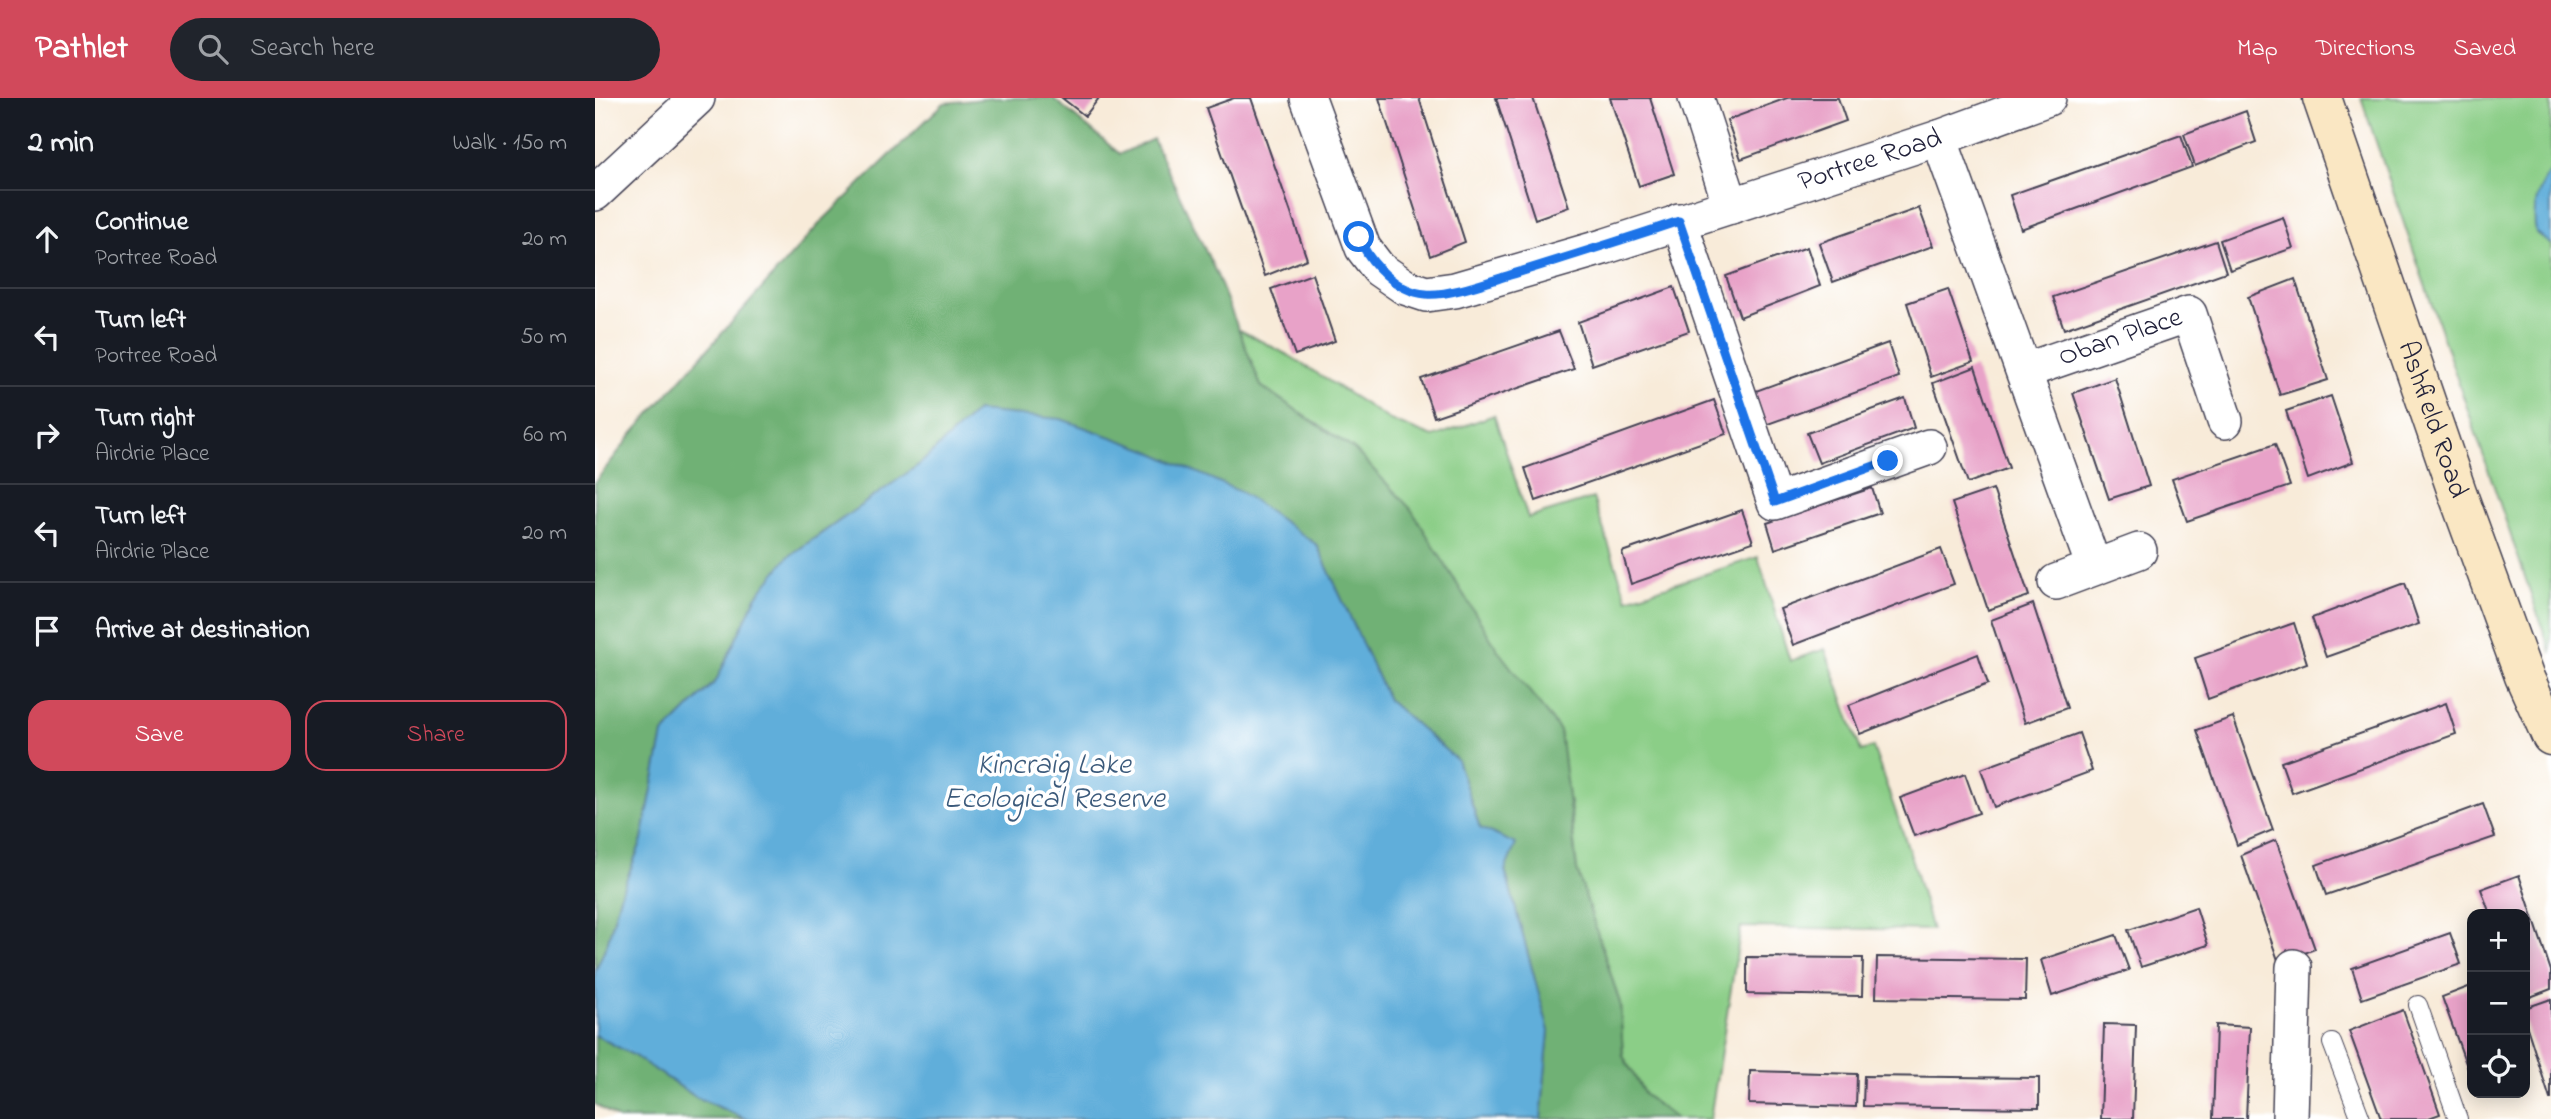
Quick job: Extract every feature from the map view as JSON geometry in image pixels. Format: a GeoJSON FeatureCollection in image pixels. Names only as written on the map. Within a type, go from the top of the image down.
{"type":"FeatureCollection","features":[{"type":"Feature","properties":{"kind":"street"},"geometry":{"type":"LineString","coordinates":[[595,193],[697,98]]}},
{"type":"Feature","properties":{"kind":"street","name":"Portree Road"},"geometry":{"type":"LineString","coordinates":[[1308,98],[1363,248],[1385,274],[1405,287],[1426,294],[1478,285],[1731,206],[1939,138],[2048,98]]}},
{"type":"Feature","properties":{"kind":"street"},"geometry":{"type":"LineString","coordinates":[[1696,98],[1731,206]]}},
{"type":"Feature","properties":{"kind":"street","name":"Ashfield Road"},"geometry":{"type":"LineString","coordinates":[[2322,98],[2456,492],[2524,676],[2551,736]]}},
{"type":"Feature","properties":{"kind":"street","name":"Oban Place"},"geometry":{"type":"LineString","coordinates":[[1939,138],[2094,567]]}},
{"type":"Feature","properties":{"kind":"street"},"geometry":{"type":"LineString","coordinates":[[1679,221],[1775,502],[1929,447]]}},
{"type":"Feature","properties":{"kind":"street","name":"Oban Place"},"geometry":{"type":"LineString","coordinates":[[2024,371],[2189,314],[2225,421]]}},
{"type":"Feature","properties":{"kind":"street"},"geometry":{"type":"LineString","coordinates":[[2056,582],[2139,551]]}},
{"type":"Feature","properties":{"kind":"street"},"geometry":{"type":"LineString","coordinates":[[2290,1119],[2294,967]]}},
{"type":"Feature","properties":{"kind":"lane"},"geometry":{"type":"LineString","coordinates":[[2419,1006],[2458,1119]]}},
{"type":"Feature","properties":{"kind":"lane"},"geometry":{"type":"LineString","coordinates":[[2332,1043],[2361,1119]]}},
{"type":"Feature","properties":{"kind":"green space"},"geometry":{"type":"Polygon","coordinates":[[[993,98],[1053,98],[1120,154],[1153,139],[1217,275],[1261,386],[1355,450],[1411,509],[1499,652],[1560,731],[1577,870],[1620,1003],[1623,1056],[1645,1095],[1676,1119],[1541,1119],[1549,1031],[1505,870],[1480,828],[1457,760],[1388,700],[1317,545],[977,411],[920,464],[788,557],[716,681],[663,734],[642,840],[595,972],[595,482],[633,433],[822,221],[944,103],[993,98]]]}},
{"type":"Feature","properties":{"kind":"green space"},"geometry":{"type":"Polygon","coordinates":[[[2361,98],[2551,98],[2551,653],[2361,98]]]}},
{"type":"Feature","properties":{"kind":"green space"},"geometry":{"type":"Polygon","coordinates":[[[1238,329],[1290,356],[1390,420],[1433,437],[1494,415],[1528,518],[1593,498],[1627,599],[1758,557],[1790,661],[1825,649],[1861,751],[1873,747],[1909,850],[1932,930],[1741,927],[1710,1119],[1676,1119],[1645,1095],[1623,1056],[1620,1004],[1577,870],[1570,802],[1499,652],[1355,450],[1261,386],[1238,329]]]}},
{"type":"Feature","properties":{"kind":"green space"},"geometry":{"type":"Polygon","coordinates":[[[595,1035],[633,1055],[696,1097],[746,1119],[618,1119],[595,1104],[595,1035]]]}},
{"type":"Feature","properties":{"kind":"water"},"geometry":{"type":"Polygon","coordinates":[[[2551,171],[2550,244],[2536,233],[2535,217],[2539,193],[2551,171]]]}},
{"type":"Feature","properties":{"kind":"water","name":"Kincraig Lake Ecological Reserve"},"geometry":{"type":"Polygon","coordinates":[[[977,411],[1061,419],[1145,449],[1241,492],[1317,545],[1388,700],[1457,760],[1480,828],[1516,844],[1505,870],[1549,1031],[1541,1119],[746,1119],[696,1097],[633,1055],[595,1035],[595,972],[642,840],[663,734],[716,681],[756,597],[788,557],[920,464],[977,411]]]}},
{"type":"Feature","properties":{"kind":"building"},"geometry":{"type":"Polygon","coordinates":[[[1062,98],[1099,98],[1085,116],[1062,98]]]}},
{"type":"Feature","properties":{"kind":"building"},"geometry":{"type":"Polygon","coordinates":[[[1234,98],[1251,98],[1307,259],[1265,276],[1206,108],[1234,98]]]}},
{"type":"Feature","properties":{"kind":"building"},"geometry":{"type":"Polygon","coordinates":[[[1379,98],[1419,98],[1465,242],[1430,256],[1379,98]]]}},
{"type":"Feature","properties":{"kind":"building"},"geometry":{"type":"Polygon","coordinates":[[[1496,98],[1533,98],[1569,207],[1535,219],[1496,98]]]}},
{"type":"Feature","properties":{"kind":"building"},"geometry":{"type":"Polygon","coordinates":[[[1610,98],[1650,98],[1674,174],[1639,186],[1610,98]]]}},
{"type":"Feature","properties":{"kind":"building"},"geometry":{"type":"Polygon","coordinates":[[[1787,98],[1838,98],[1846,121],[1741,159],[1727,120],[1787,98]]]}},
{"type":"Feature","properties":{"kind":"building"},"geometry":{"type":"Polygon","coordinates":[[[2246,111],[2256,142],[2195,166],[2184,134],[2246,111]]]}},
{"type":"Feature","properties":{"kind":"building"},"geometry":{"type":"Polygon","coordinates":[[[2181,135],[2192,167],[2021,229],[2010,195],[2181,135]]]}},
{"type":"Feature","properties":{"kind":"building"},"geometry":{"type":"Polygon","coordinates":[[[1919,208],[1933,246],[1833,282],[1819,243],[1919,208]]]}},
{"type":"Feature","properties":{"kind":"building"},"geometry":{"type":"Polygon","coordinates":[[[2283,217],[2293,248],[2230,270],[2220,240],[2283,217]]]}},
{"type":"Feature","properties":{"kind":"building"},"geometry":{"type":"Polygon","coordinates":[[[2216,241],[2226,272],[2064,329],[2053,297],[2216,241]]]}},
{"type":"Feature","properties":{"kind":"building"},"geometry":{"type":"Polygon","coordinates":[[[1807,247],[1820,286],[1740,317],[1726,276],[1807,247]]]}},
{"type":"Feature","properties":{"kind":"building"},"geometry":{"type":"Polygon","coordinates":[[[1312,274],[1335,341],[1295,355],[1271,289],[1312,274]]]}},
{"type":"Feature","properties":{"kind":"building"},"geometry":{"type":"Polygon","coordinates":[[[2295,279],[2328,380],[2280,395],[2248,297],[2295,279]]]}},
{"type":"Feature","properties":{"kind":"building"},"geometry":{"type":"Polygon","coordinates":[[[1674,287],[1689,331],[1592,365],[1578,322],[1674,287]]]}},
{"type":"Feature","properties":{"kind":"building"},"geometry":{"type":"Polygon","coordinates":[[[1948,289],[1973,362],[1931,377],[1907,303],[1948,289]]]}},
{"type":"Feature","properties":{"kind":"building"},"geometry":{"type":"Polygon","coordinates":[[[1559,331],[1574,369],[1434,417],[1421,379],[1559,331]]]}},
{"type":"Feature","properties":{"kind":"building"},"geometry":{"type":"Polygon","coordinates":[[[1888,343],[1899,377],[1765,425],[1753,392],[1888,343]]]}},
{"type":"Feature","properties":{"kind":"building"},"geometry":{"type":"Polygon","coordinates":[[[1975,367],[2009,468],[1968,483],[1933,383],[1975,367]]]}},
{"type":"Feature","properties":{"kind":"building"},"geometry":{"type":"Polygon","coordinates":[[[2115,378],[2149,486],[2109,499],[2073,393],[2115,378]]]}},
{"type":"Feature","properties":{"kind":"building"},"geometry":{"type":"Polygon","coordinates":[[[2331,396],[2353,462],[2308,479],[2286,411],[2331,396]]]}},
{"type":"Feature","properties":{"kind":"building"},"geometry":{"type":"Polygon","coordinates":[[[1905,398],[1914,428],[1819,463],[1807,433],[1905,398]]]}},
{"type":"Feature","properties":{"kind":"building"},"geometry":{"type":"Polygon","coordinates":[[[1714,400],[1726,434],[1536,501],[1525,468],[1714,400]]]}},
{"type":"Feature","properties":{"kind":"building"},"geometry":{"type":"Polygon","coordinates":[[[2275,444],[2290,486],[2187,521],[2172,479],[2275,444]]]}},
{"type":"Feature","properties":{"kind":"building"},"geometry":{"type":"Polygon","coordinates":[[[1872,488],[1880,513],[1775,549],[1767,523],[1872,488]]]}},
{"type":"Feature","properties":{"kind":"building"},"geometry":{"type":"Polygon","coordinates":[[[1993,489],[2029,596],[1988,610],[1952,503],[1993,489]]]}},
{"type":"Feature","properties":{"kind":"building"},"geometry":{"type":"Polygon","coordinates":[[[1742,510],[1753,542],[1631,584],[1622,552],[1742,510]]]}},
{"type":"Feature","properties":{"kind":"building"},"geometry":{"type":"Polygon","coordinates":[[[1941,549],[1954,584],[1793,645],[1780,609],[1941,549]]]}},
{"type":"Feature","properties":{"kind":"building"},"geometry":{"type":"Polygon","coordinates":[[[2405,583],[2419,624],[2326,657],[2312,618],[2405,583]]]}},
{"type":"Feature","properties":{"kind":"building"},"geometry":{"type":"Polygon","coordinates":[[[2033,604],[2067,708],[2025,723],[1991,620],[2033,604]]]}},
{"type":"Feature","properties":{"kind":"building"},"geometry":{"type":"Polygon","coordinates":[[[2294,623],[2307,663],[2208,699],[2195,658],[2294,623]]]}},
{"type":"Feature","properties":{"kind":"building"},"geometry":{"type":"Polygon","coordinates":[[[1978,654],[1988,684],[1860,734],[1849,705],[1978,654]]]}},
{"type":"Feature","properties":{"kind":"building"},"geometry":{"type":"Polygon","coordinates":[[[2446,703],[2456,734],[2292,793],[2281,762],[2446,703]]]}},
{"type":"Feature","properties":{"kind":"building"},"geometry":{"type":"Polygon","coordinates":[[[2233,717],[2273,830],[2237,845],[2197,730],[2233,717]]]}},
{"type":"Feature","properties":{"kind":"building"},"geometry":{"type":"Polygon","coordinates":[[[2079,733],[2092,771],[1994,807],[1981,769],[2079,733]]]}},
{"type":"Feature","properties":{"kind":"building"},"geometry":{"type":"Polygon","coordinates":[[[1965,774],[1979,813],[1914,836],[1900,798],[1965,774]]]}},
{"type":"Feature","properties":{"kind":"building"},"geometry":{"type":"Polygon","coordinates":[[[2483,804],[2495,837],[2326,895],[2316,865],[2483,804]]]}},
{"type":"Feature","properties":{"kind":"building"},"geometry":{"type":"Polygon","coordinates":[[[2276,840],[2315,949],[2279,963],[2241,855],[2276,840]]]}},
{"type":"Feature","properties":{"kind":"building"},"geometry":{"type":"Polygon","coordinates":[[[2519,875],[2551,971],[2551,989],[2530,997],[2530,909],[2488,909],[2481,889],[2519,875]]]}},
{"type":"Feature","properties":{"kind":"building"},"geometry":{"type":"Polygon","coordinates":[[[2196,907],[2208,945],[2141,967],[2128,930],[2196,907]]]}},
{"type":"Feature","properties":{"kind":"building"},"geometry":{"type":"Polygon","coordinates":[[[2450,933],[2461,964],[2362,999],[2352,968],[2450,933]]]}},
{"type":"Feature","properties":{"kind":"building"},"geometry":{"type":"Polygon","coordinates":[[[2116,935],[2129,970],[2052,996],[2041,960],[2116,935]]]}},
{"type":"Feature","properties":{"kind":"building"},"geometry":{"type":"Polygon","coordinates":[[[1747,957],[1863,958],[1862,996],[1747,994],[1747,957]]]}},
{"type":"Feature","properties":{"kind":"building"},"geometry":{"type":"Polygon","coordinates":[[[1877,957],[2026,959],[2025,1000],[1876,998],[1877,957]]]}},
{"type":"Feature","properties":{"kind":"building"},"geometry":{"type":"Polygon","coordinates":[[[2467,988],[2467,1066],[2442,997],[2467,988]]]}},
{"type":"Feature","properties":{"kind":"building"},"geometry":{"type":"Polygon","coordinates":[[[2551,999],[2551,1099],[2530,1037],[2530,1006],[2551,999]]]}},
{"type":"Feature","properties":{"kind":"building"},"geometry":{"type":"Polygon","coordinates":[[[2403,1010],[2440,1114],[2426,1119],[2381,1119],[2349,1031],[2403,1010]]]}},
{"type":"Feature","properties":{"kind":"building"},"geometry":{"type":"Polygon","coordinates":[[[2104,1024],[2136,1025],[2133,1119],[2101,1119],[2104,1024]]]}},
{"type":"Feature","properties":{"kind":"building"},"geometry":{"type":"Polygon","coordinates":[[[2216,1025],[2250,1027],[2246,1119],[2213,1119],[2216,1025]]]}},
{"type":"Feature","properties":{"kind":"building"},"geometry":{"type":"Polygon","coordinates":[[[1750,1071],[1857,1074],[1856,1107],[1749,1104],[1750,1071]]]}},
{"type":"Feature","properties":{"kind":"building"},"geometry":{"type":"Polygon","coordinates":[[[1864,1076],[2039,1078],[2039,1108],[1863,1106],[1864,1076]]]}},
{"type":"Feature","properties":{"kind":"route"},"geometry":{"type":"LineString","coordinates":[[1359,237],[1363,248],[1379,269],[1405,287],[1426,294],[1478,285],[1679,221],[1775,502],[1888,461]]}}]}
